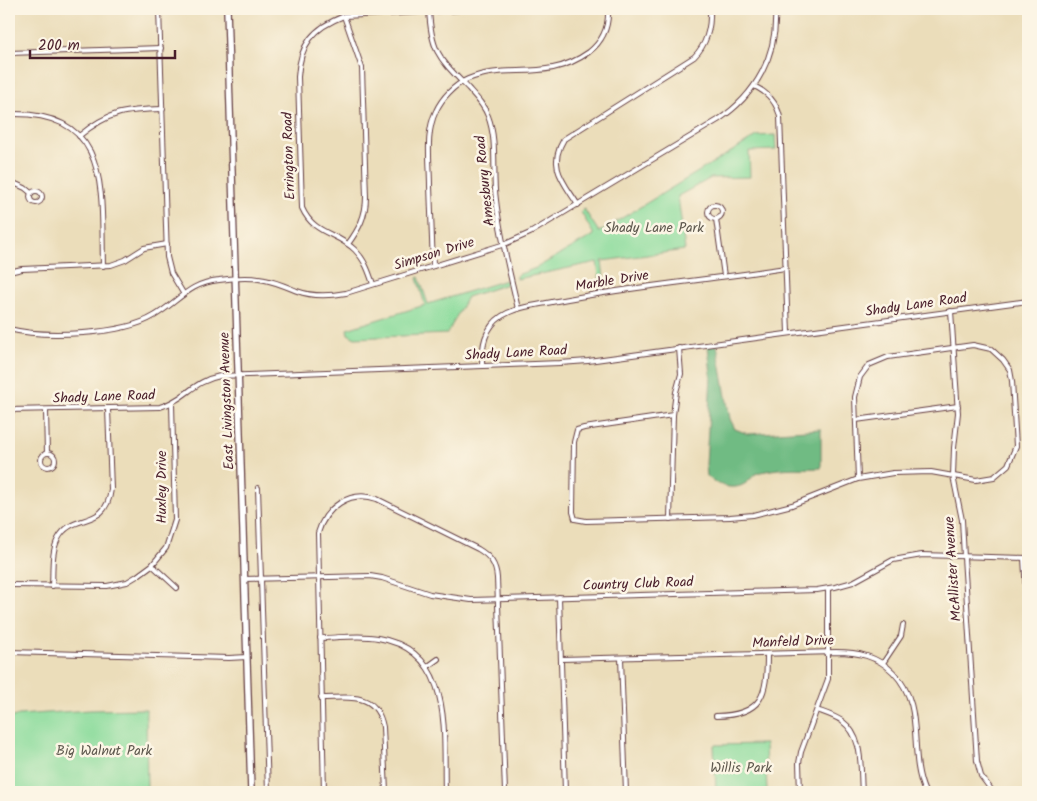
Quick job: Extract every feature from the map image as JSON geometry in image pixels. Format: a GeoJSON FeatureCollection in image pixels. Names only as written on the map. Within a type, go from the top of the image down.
{"type":"FeatureCollection","features":[{"type":"Feature","properties":{"kind":"main road","name":"East Livingston Avenue"},"geometry":{"type":"LineString","coordinates":[[227,9],[251,792]]}},
{"type":"Feature","properties":{"kind":"street"},"geometry":{"type":"LineString","coordinates":[[159,9],[167,257],[171,273],[183,293]]}},
{"type":"Feature","properties":{"kind":"street"},"geometry":{"type":"LineString","coordinates":[[348,244],[365,214],[366,197],[362,68],[344,16],[429,10],[479,9]]}},
{"type":"Feature","properties":{"kind":"street"},"geometry":{"type":"LineString","coordinates":[[433,266],[429,142],[430,129],[441,103],[455,86],[485,74],[547,70],[576,60],[592,50],[603,36],[607,28],[608,9]]}},
{"type":"Feature","properties":{"kind":"street"},"geometry":{"type":"LineString","coordinates":[[578,205],[560,176],[556,165],[557,154],[564,139],[694,58],[708,34],[710,9]]}},
{"type":"Feature","properties":{"kind":"street","name":"Simpson Drive"},"geometry":{"type":"LineString","coordinates":[[9,329],[39,333],[95,331],[131,326],[155,316],[183,293],[204,282],[235,279],[266,280],[300,292],[323,295],[346,293],[504,244],[530,233],[578,205],[730,112],[754,86],[767,63],[775,32],[776,9]]}},
{"type":"Feature","properties":{"kind":"street","name":"Amesbury Road"},"geometry":{"type":"LineString","coordinates":[[429,10],[430,28],[436,50],[449,68],[482,105],[490,124],[493,139],[496,200],[518,309]]}},
{"type":"Feature","properties":{"kind":"street","name":"Errington Road"},"geometry":{"type":"LineString","coordinates":[[344,16],[324,25],[309,40],[300,57],[298,77],[301,199],[302,208],[306,216],[317,228],[348,244],[362,258],[373,284]]}},
{"type":"Feature","properties":{"kind":"street"},"geometry":{"type":"LineString","coordinates":[[9,53],[161,48]]}},
{"type":"Feature","properties":{"kind":"street"},"geometry":{"type":"LineString","coordinates":[[754,86],[767,94],[777,106],[780,117],[788,333]]}},
{"type":"Feature","properties":{"kind":"street"},"geometry":{"type":"LineString","coordinates":[[79,136],[110,115],[133,110],[163,109]]}},
{"type":"Feature","properties":{"kind":"street"},"geometry":{"type":"LineString","coordinates":[[9,114],[36,114],[62,123],[79,136],[94,160],[100,178],[103,266]]}},
{"type":"Feature","properties":{"kind":"street"},"geometry":{"type":"LineString","coordinates":[[9,180],[31,193]]}},
{"type":"Feature","properties":{"kind":"street"},"geometry":{"type":"LineString","coordinates":[[716,219],[724,276]]}},
{"type":"Feature","properties":{"kind":"street"},"geometry":{"type":"LineString","coordinates":[[9,272],[22,269],[103,266],[118,263],[144,248],[167,244]]}},
{"type":"Feature","properties":{"kind":"street","name":"Marble Drive"},"geometry":{"type":"LineString","coordinates":[[482,366],[483,341],[490,327],[504,315],[518,309],[581,296],[785,268]]}},
{"type":"Feature","properties":{"kind":"street","name":"Shady Lane Road"},"geometry":{"type":"LineString","coordinates":[[9,410],[147,408],[172,404],[203,381],[220,376],[569,362],[1028,301]]}},
{"type":"Feature","properties":{"kind":"street","name":"McAllister Avenue"},"geometry":{"type":"LineString","coordinates":[[951,311],[958,406],[953,476],[962,520],[977,761],[981,776],[993,792]]}},
{"type":"Feature","properties":{"kind":"street"},"geometry":{"type":"LineString","coordinates":[[674,416],[577,430],[574,442],[573,514],[575,519],[586,522],[730,518],[753,515],[792,505],[858,479],[877,475],[931,472],[976,480],[989,478],[1004,470],[1008,465],[1013,456],[1016,440],[1010,370],[998,354],[991,349],[979,346],[954,348],[888,357],[869,365],[857,383],[855,397],[858,479]]}},
{"type":"Feature","properties":{"kind":"street"},"geometry":{"type":"LineString","coordinates":[[670,519],[675,397],[681,374],[679,348]]}},
{"type":"Feature","properties":{"kind":"street","name":"Huxley Drive"},"geometry":{"type":"LineString","coordinates":[[9,585],[96,587],[113,585],[137,576],[152,565],[166,548],[175,520],[172,404]]}},
{"type":"Feature","properties":{"kind":"street"},"geometry":{"type":"LineString","coordinates":[[856,420],[958,406]]}},
{"type":"Feature","properties":{"kind":"street"},"geometry":{"type":"LineString","coordinates":[[52,586],[54,553],[58,539],[72,525],[96,516],[103,510],[108,500],[110,489],[108,409]]}},
{"type":"Feature","properties":{"kind":"street"},"geometry":{"type":"LineString","coordinates":[[46,410],[47,452]]}},
{"type":"Feature","properties":{"kind":"street"},"geometry":{"type":"LineString","coordinates":[[258,488],[268,792]]}},
{"type":"Feature","properties":{"kind":"street"},"geometry":{"type":"LineString","coordinates":[[324,792],[317,540],[322,520],[340,503],[351,498],[364,496],[377,499],[488,555],[495,566],[497,572],[504,792]]}},
{"type":"Feature","properties":{"kind":"street","name":"Country Club Road"},"geometry":{"type":"LineString","coordinates":[[245,579],[370,576],[382,578],[416,591],[448,598],[471,600],[559,598],[828,589],[853,582],[881,566],[901,558],[922,555],[1026,558]]}},
{"type":"Feature","properties":{"kind":"street"},"geometry":{"type":"LineString","coordinates":[[1026,558],[1028,626]]}},
{"type":"Feature","properties":{"kind":"street"},"geometry":{"type":"LineString","coordinates":[[152,565],[177,588]]}},
{"type":"Feature","properties":{"kind":"street"},"geometry":{"type":"LineString","coordinates":[[800,792],[799,763],[801,752],[828,679],[828,589]]}},
{"type":"Feature","properties":{"kind":"street"},"geometry":{"type":"LineString","coordinates":[[559,598],[565,792]]}},
{"type":"Feature","properties":{"kind":"street"},"geometry":{"type":"LineString","coordinates":[[883,663],[901,636],[902,625]]}},
{"type":"Feature","properties":{"kind":"street"},"geometry":{"type":"LineString","coordinates":[[320,638],[369,637],[387,640],[406,648],[421,659],[438,688],[442,703],[445,792]]}},
{"type":"Feature","properties":{"kind":"street"},"geometry":{"type":"LineString","coordinates":[[9,652],[247,657]]}},
{"type":"Feature","properties":{"kind":"street","name":"Manfeld Drive"},"geometry":{"type":"LineString","coordinates":[[561,660],[828,652],[858,653],[883,663],[906,689],[912,703],[917,763],[925,792]]}},
{"type":"Feature","properties":{"kind":"street"},"geometry":{"type":"LineString","coordinates":[[716,716],[735,715],[747,711],[761,698],[767,680],[766,654]]}},
{"type":"Feature","properties":{"kind":"street"},"geometry":{"type":"LineString","coordinates":[[621,658],[626,792]]}},
{"type":"Feature","properties":{"kind":"street"},"geometry":{"type":"LineString","coordinates":[[427,667],[438,659]]}},
{"type":"Feature","properties":{"kind":"street"},"geometry":{"type":"LineString","coordinates":[[321,698],[355,698],[368,702],[375,709],[383,727],[386,792]]}},
{"type":"Feature","properties":{"kind":"street"},"geometry":{"type":"LineString","coordinates":[[817,710],[842,721],[856,738],[862,792]]}},
{"type":"Feature","properties":{"kind":"green space","name":"Shady Lane Park"},"geometry":{"type":"Polygon","coordinates":[[[775,135],[776,150],[749,151],[750,177],[711,178],[678,196],[685,250],[602,261],[605,288],[601,288],[597,262],[517,279],[517,275],[536,268],[594,235],[581,212],[584,209],[599,232],[757,136],[775,135]]]}},
{"type":"Feature","properties":{"kind":"green space"},"geometry":{"type":"Polygon","coordinates":[[[419,277],[428,304],[506,280],[507,284],[467,297],[447,334],[355,338],[348,334],[347,329],[425,305],[417,278],[419,277]]]}},
{"type":"Feature","properties":{"kind":"green space"},"geometry":{"type":"Polygon","coordinates":[[[717,345],[730,419],[735,429],[748,434],[821,429],[821,468],[779,469],[761,472],[741,486],[736,487],[720,485],[707,476],[711,375],[708,346],[717,345]]]}},
{"type":"Feature","properties":{"kind":"green space","name":"Big Walnut Park"},"geometry":{"type":"Polygon","coordinates":[[[146,709],[147,792],[9,792],[9,718],[19,715],[90,710],[146,709]]]}},
{"type":"Feature","properties":{"kind":"green space","name":"Willis Park"},"geometry":{"type":"Polygon","coordinates":[[[765,744],[767,792],[716,792],[714,745],[765,744]]]}}]}
